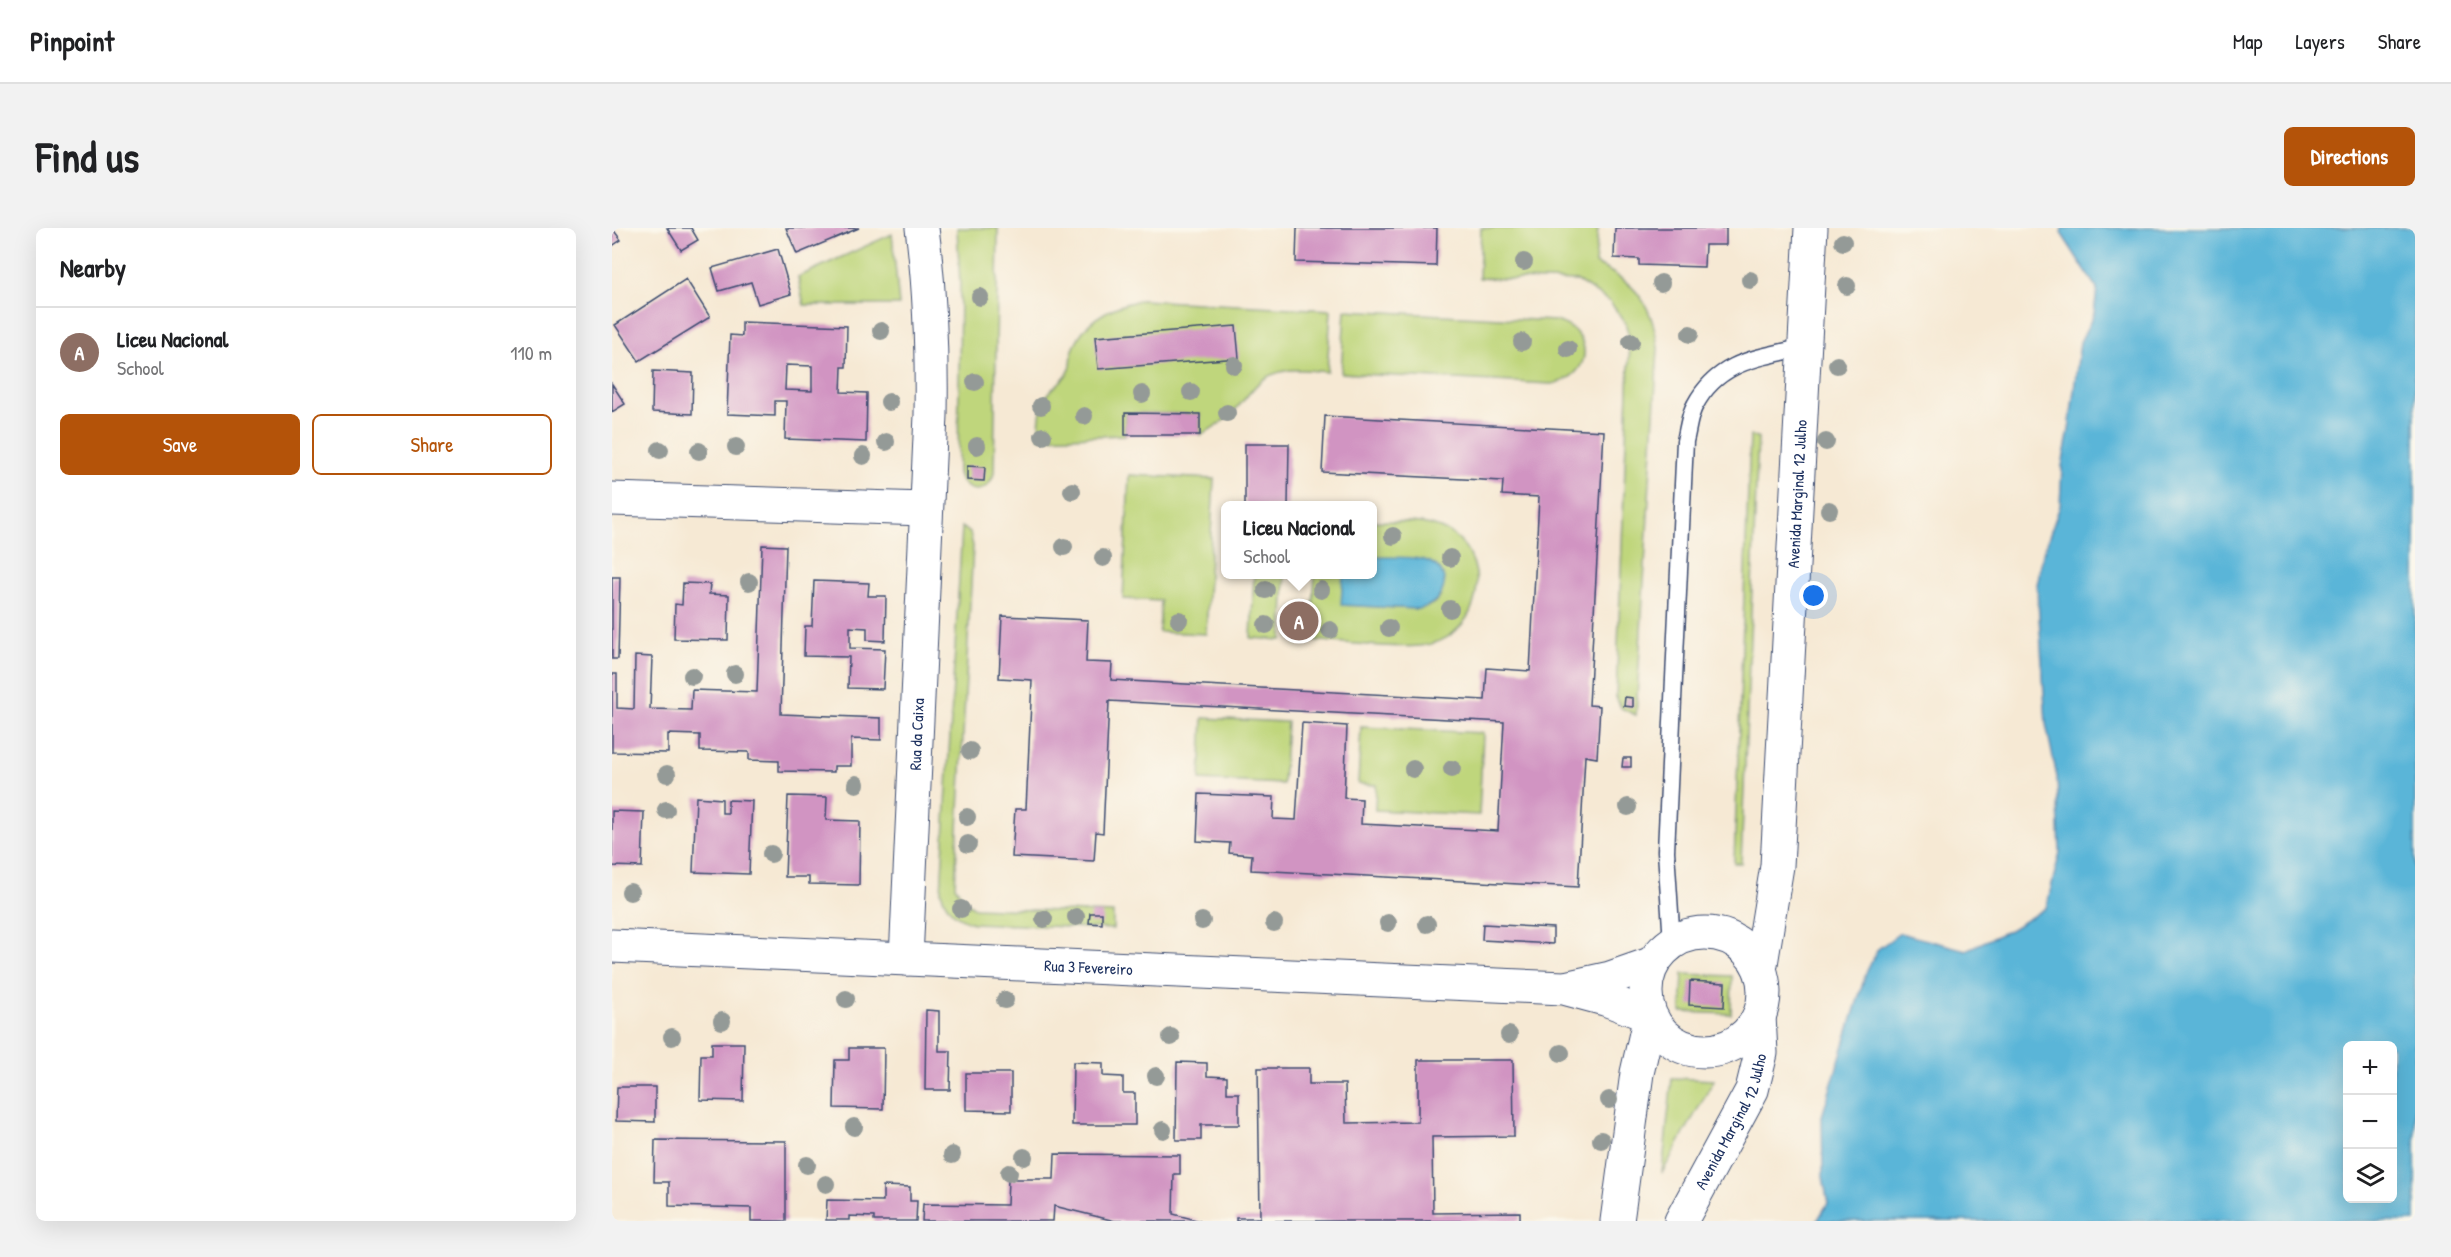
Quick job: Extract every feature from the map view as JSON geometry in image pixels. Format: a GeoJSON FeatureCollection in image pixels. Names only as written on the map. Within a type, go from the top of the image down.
{"type":"FeatureCollection","features":[{"type":"Feature","properties":{"kind":"street","name":"Rua da Caixa"},"geometry":{"type":"LineString","coordinates":[[906,959],[932,356],[928,276],[922,228]]}},
{"type":"Feature","properties":{"kind":"street","name":"Avenida Marginal 12 Julho"},"geometry":{"type":"LineString","coordinates":[[1760,970],[1777,866],[1811,228]]}},
{"type":"Feature","properties":{"kind":"street"},"geometry":{"type":"LineString","coordinates":[[612,499],[925,509]]}},
{"type":"Feature","properties":{"kind":"street"},"geometry":{"type":"LineString","coordinates":[[1707,933],[1725,937],[1740,944],[1752,956],[1760,970],[1763,1001],[1758,1016],[1744,1035],[1723,1048],[1699,1050],[1675,1043],[1666,1036],[1650,1016],[1605,999],[1564,988],[1610,978],[1662,953],[1688,935],[1707,933]]}},
{"type":"Feature","properties":{"kind":"street","name":"Rua 3 Fevereiro"},"geometry":{"type":"LineString","coordinates":[[612,946],[1564,988]]}},
{"type":"Feature","properties":{"kind":"street"},"geometry":{"type":"LineString","coordinates":[[1617,1221],[1637,1073],[1650,1016],[1646,989],[1662,953]]}},
{"type":"Feature","properties":{"kind":"street","name":"Avenida Marginal 12 Julho"},"geometry":{"type":"LineString","coordinates":[[1681,1221],[1752,1090],[1761,1053],[1758,1016]]}},
{"type":"Feature","properties":{"kind":"lane"},"geometry":{"type":"LineString","coordinates":[[1662,953],[1686,441],[1694,407],[1712,381],[1737,363],[1805,347]]}},
{"type":"Feature","properties":{"kind":"green space"},"geometry":{"type":"Polygon","coordinates":[[[957,228],[998,228],[994,473],[987,486],[976,490],[965,486],[958,473],[960,284],[957,228]]]}},
{"type":"Feature","properties":{"kind":"green space"},"geometry":{"type":"Polygon","coordinates":[[[1481,228],[1598,228],[1595,264],[1621,278],[1631,287],[1640,296],[1651,318],[1658,348],[1636,715],[1621,708],[1616,697],[1630,340],[1625,322],[1610,302],[1578,281],[1479,278],[1481,228]]]}},
{"type":"Feature","properties":{"kind":"green space"},"geometry":{"type":"Polygon","coordinates":[[[892,234],[899,305],[804,305],[798,277],[892,234]]]}},
{"type":"Feature","properties":{"kind":"green space"},"geometry":{"type":"Polygon","coordinates":[[[1141,300],[1331,310],[1327,372],[1290,370],[1274,374],[1259,382],[1228,417],[1200,435],[1200,414],[1125,413],[1125,435],[1039,438],[1043,403],[1068,373],[1073,350],[1084,330],[1091,322],[1109,310],[1141,300]]]}},
{"type":"Feature","properties":{"kind":"green space"},"geometry":{"type":"Polygon","coordinates":[[[1345,310],[1555,321],[1568,326],[1578,334],[1583,344],[1582,364],[1565,380],[1551,384],[1341,373],[1345,310]]]}},
{"type":"Feature","properties":{"kind":"green space"},"geometry":{"type":"Polygon","coordinates":[[[1750,436],[1758,437],[1741,863],[1734,863],[1750,436]]]}},
{"type":"Feature","properties":{"kind":"green space"},"geometry":{"type":"Polygon","coordinates":[[[1129,475],[1214,479],[1206,634],[1159,632],[1161,601],[1123,599],[1129,475]]]}},
{"type":"Feature","properties":{"kind":"green space"},"geometry":{"type":"Polygon","coordinates":[[[1377,521],[1414,522],[1435,526],[1453,535],[1466,548],[1474,563],[1477,580],[1475,597],[1470,612],[1460,626],[1447,637],[1431,644],[1405,647],[1311,640],[1315,579],[1343,579],[1342,605],[1418,609],[1430,606],[1437,600],[1442,592],[1444,580],[1421,560],[1377,557],[1377,521]]]}},
{"type":"Feature","properties":{"kind":"green space"},"geometry":{"type":"Polygon","coordinates":[[[962,527],[970,533],[973,546],[955,886],[965,901],[975,908],[1113,913],[1113,929],[973,923],[952,912],[941,892],[962,527]]]}},
{"type":"Feature","properties":{"kind":"green space"},"geometry":{"type":"Polygon","coordinates":[[[1254,579],[1285,579],[1282,640],[1251,638],[1254,579]]]}},
{"type":"Feature","properties":{"kind":"green space"},"geometry":{"type":"Polygon","coordinates":[[[1203,718],[1287,722],[1283,784],[1200,780],[1203,718]]]}},
{"type":"Feature","properties":{"kind":"green space"},"geometry":{"type":"Polygon","coordinates":[[[1361,727],[1483,733],[1479,815],[1375,810],[1376,785],[1358,784],[1361,727]]]}},
{"type":"Feature","properties":{"kind":"green space"},"geometry":{"type":"Polygon","coordinates":[[[1683,974],[1732,976],[1731,1014],[1681,1012],[1683,974]]]}},
{"type":"Feature","properties":{"kind":"green space"},"geometry":{"type":"Polygon","coordinates":[[[1672,1078],[1714,1080],[1662,1173],[1672,1078]]]}},
{"type":"Feature","properties":{"kind":"water"},"geometry":{"type":"Polygon","coordinates":[[[2062,228],[2415,228],[2415,1221],[1817,1221],[1828,1203],[1823,1177],[1822,1116],[1866,973],[1878,949],[1900,933],[1966,950],[2010,930],[2046,908],[2060,852],[2057,777],[2046,724],[2037,585],[2043,554],[2060,506],[2062,466],[2080,342],[2094,314],[2097,289],[2061,233],[2062,228]]]}},
{"type":"Feature","properties":{"kind":"water"},"geometry":{"type":"Polygon","coordinates":[[[1377,557],[1424,560],[1430,562],[1443,574],[1444,582],[1440,596],[1434,602],[1418,609],[1341,605],[1343,579],[1377,579],[1377,557]]]}},
{"type":"Feature","properties":{"kind":"building"},"geometry":{"type":"Polygon","coordinates":[[[612,228],[621,240],[612,246],[612,228]]]}},
{"type":"Feature","properties":{"kind":"building"},"geometry":{"type":"Polygon","coordinates":[[[667,228],[691,228],[698,240],[681,250],[667,228]]]}},
{"type":"Feature","properties":{"kind":"building"},"geometry":{"type":"Polygon","coordinates":[[[786,228],[859,228],[797,254],[786,228]]]}},
{"type":"Feature","properties":{"kind":"building"},"geometry":{"type":"Polygon","coordinates":[[[1297,228],[1437,228],[1436,266],[1296,262],[1297,228]]]}},
{"type":"Feature","properties":{"kind":"building"},"geometry":{"type":"Polygon","coordinates":[[[1615,228],[1726,228],[1726,245],[1705,245],[1704,267],[1639,265],[1639,259],[1614,258],[1615,228]]]}},
{"type":"Feature","properties":{"kind":"building"},"geometry":{"type":"Polygon","coordinates":[[[778,249],[791,294],[758,304],[751,282],[719,291],[712,268],[778,249]]]}},
{"type":"Feature","properties":{"kind":"building"},"geometry":{"type":"Polygon","coordinates":[[[686,279],[710,317],[639,361],[615,325],[686,279]]]}},
{"type":"Feature","properties":{"kind":"building"},"geometry":{"type":"Polygon","coordinates":[[[742,322],[847,326],[846,367],[842,367],[841,392],[867,393],[866,442],[785,439],[786,401],[775,401],[775,416],[727,414],[730,335],[742,336],[742,322]],[[786,365],[785,390],[812,391],[812,366],[786,365]]]}},
{"type":"Feature","properties":{"kind":"building"},"geometry":{"type":"Polygon","coordinates":[[[1236,326],[1239,358],[1098,369],[1095,337],[1236,326]]]}},
{"type":"Feature","properties":{"kind":"building"},"geometry":{"type":"Polygon","coordinates":[[[653,371],[693,373],[692,414],[652,412],[653,371]]]}},
{"type":"Feature","properties":{"kind":"building"},"geometry":{"type":"Polygon","coordinates":[[[612,384],[625,404],[612,412],[612,384]]]}},
{"type":"Feature","properties":{"kind":"building"},"geometry":{"type":"Polygon","coordinates":[[[1125,413],[1200,414],[1200,435],[1125,435],[1125,413]]]}},
{"type":"Feature","properties":{"kind":"building"},"geometry":{"type":"Polygon","coordinates":[[[1325,416],[1604,431],[1589,705],[1600,706],[1597,758],[1585,756],[1578,887],[1251,870],[1252,855],[1229,853],[1230,843],[1197,841],[1199,794],[1274,797],[1273,819],[1296,820],[1302,723],[1347,726],[1344,798],[1362,799],[1361,824],[1498,831],[1504,722],[1109,701],[1103,833],[1096,832],[1094,861],[1012,857],[1015,809],[1026,809],[1032,680],[999,678],[1002,616],[1088,620],[1086,662],[1112,663],[1111,680],[1485,700],[1487,668],[1530,671],[1539,497],[1502,495],[1503,481],[1322,472],[1325,416]]]}},
{"type":"Feature","properties":{"kind":"building"},"geometry":{"type":"Polygon","coordinates":[[[1245,444],[1289,444],[1288,501],[1245,501],[1245,444]]]}},
{"type":"Feature","properties":{"kind":"building"},"geometry":{"type":"Polygon","coordinates":[[[967,466],[985,467],[984,481],[967,480],[967,466]]]}},
{"type":"Feature","properties":{"kind":"building"},"geometry":{"type":"Polygon","coordinates":[[[762,545],[786,546],[781,714],[881,718],[881,740],[851,739],[851,766],[834,766],[834,772],[779,771],[779,761],[749,760],[749,752],[700,751],[700,735],[668,734],[668,753],[612,752],[612,674],[617,674],[617,708],[634,709],[635,656],[652,657],[650,709],[691,710],[692,690],[757,692],[762,545]]]}},
{"type":"Feature","properties":{"kind":"building"},"geometry":{"type":"Polygon","coordinates":[[[612,577],[620,577],[618,659],[612,659],[612,577]]]}},
{"type":"Feature","properties":{"kind":"building"},"geometry":{"type":"Polygon","coordinates":[[[814,581],[869,583],[868,596],[886,596],[885,641],[867,640],[867,628],[850,627],[850,648],[885,649],[883,689],[848,688],[849,657],[804,656],[805,626],[812,626],[814,581]]]}},
{"type":"Feature","properties":{"kind":"building"},"geometry":{"type":"Polygon","coordinates":[[[683,583],[710,584],[709,594],[729,595],[728,640],[674,639],[675,604],[682,605],[683,583]]]}},
{"type":"Feature","properties":{"kind":"building"},"geometry":{"type":"Polygon","coordinates":[[[1625,697],[1633,698],[1633,707],[1624,706],[1625,697]]]}},
{"type":"Feature","properties":{"kind":"building"},"geometry":{"type":"Polygon","coordinates":[[[1623,758],[1631,758],[1631,767],[1622,767],[1623,758]]]}},
{"type":"Feature","properties":{"kind":"building"},"geometry":{"type":"Polygon","coordinates":[[[788,796],[827,797],[826,820],[860,821],[859,885],[809,884],[809,877],[785,877],[788,796]]]}},
{"type":"Feature","properties":{"kind":"building"},"geometry":{"type":"Polygon","coordinates":[[[696,797],[722,799],[722,813],[728,813],[728,800],[752,801],[749,874],[693,872],[696,797]]]}},
{"type":"Feature","properties":{"kind":"building"},"geometry":{"type":"Polygon","coordinates":[[[612,811],[644,812],[642,867],[612,866],[612,811]]]}},
{"type":"Feature","properties":{"kind":"building"},"geometry":{"type":"Polygon","coordinates":[[[1090,913],[1102,913],[1102,924],[1089,923],[1090,913]]]}},
{"type":"Feature","properties":{"kind":"building"},"geometry":{"type":"Polygon","coordinates":[[[1483,924],[1553,928],[1553,944],[1482,940],[1483,924]]]}},
{"type":"Feature","properties":{"kind":"building"},"geometry":{"type":"Polygon","coordinates":[[[1690,981],[1725,983],[1724,1007],[1689,1005],[1690,981]]]}},
{"type":"Feature","properties":{"kind":"building"},"geometry":{"type":"Polygon","coordinates":[[[926,1010],[939,1011],[939,1051],[951,1051],[950,1090],[925,1090],[926,1010]]]}},
{"type":"Feature","properties":{"kind":"building"},"geometry":{"type":"Polygon","coordinates":[[[712,1043],[744,1043],[743,1101],[700,1100],[701,1055],[712,1055],[712,1043]]]}},
{"type":"Feature","properties":{"kind":"building"},"geometry":{"type":"Polygon","coordinates":[[[849,1048],[884,1048],[883,1109],[834,1108],[835,1060],[849,1060],[849,1048]]]}},
{"type":"Feature","properties":{"kind":"building"},"geometry":{"type":"Polygon","coordinates":[[[1418,1060],[1513,1060],[1514,1136],[1432,1137],[1433,1213],[1520,1212],[1520,1221],[1236,1221],[1236,1218],[1260,1218],[1258,1068],[1309,1068],[1309,1084],[1345,1084],[1346,1123],[1418,1122],[1418,1060]]]}},
{"type":"Feature","properties":{"kind":"building"},"geometry":{"type":"Polygon","coordinates":[[[1073,1062],[1103,1063],[1103,1076],[1123,1077],[1123,1093],[1135,1093],[1135,1125],[1072,1125],[1073,1062]]]}},
{"type":"Feature","properties":{"kind":"building"},"geometry":{"type":"Polygon","coordinates":[[[1177,1062],[1207,1063],[1207,1076],[1227,1077],[1227,1093],[1239,1093],[1239,1125],[1201,1125],[1201,1140],[1176,1140],[1177,1062]]]}},
{"type":"Feature","properties":{"kind":"building"},"geometry":{"type":"Polygon","coordinates":[[[966,1073],[1011,1073],[1011,1111],[966,1110],[966,1073]]]}},
{"type":"Feature","properties":{"kind":"building"},"geometry":{"type":"Polygon","coordinates":[[[617,1087],[655,1087],[655,1122],[616,1121],[617,1087]]]}},
{"type":"Feature","properties":{"kind":"building"},"geometry":{"type":"Polygon","coordinates":[[[655,1140],[786,1141],[786,1221],[751,1221],[751,1208],[669,1206],[669,1182],[654,1182],[655,1140]]]}},
{"type":"Feature","properties":{"kind":"building"},"geometry":{"type":"Polygon","coordinates":[[[1055,1154],[1180,1155],[1180,1174],[1174,1174],[1173,1214],[1200,1221],[1115,1221],[1054,1206],[1053,1221],[922,1221],[923,1204],[1007,1205],[1008,1179],[1054,1179],[1055,1154]]]}},
{"type":"Feature","properties":{"kind":"building"},"geometry":{"type":"Polygon","coordinates":[[[883,1186],[910,1187],[910,1201],[917,1201],[916,1221],[874,1221],[874,1217],[849,1216],[849,1220],[826,1220],[827,1200],[883,1201],[883,1186]]]}},
{"type":"Feature","properties":{"kind":"place","name":"Liceu Nacional"},"geometry":{"type":"Point","coordinates":[1299,621]}}]}
